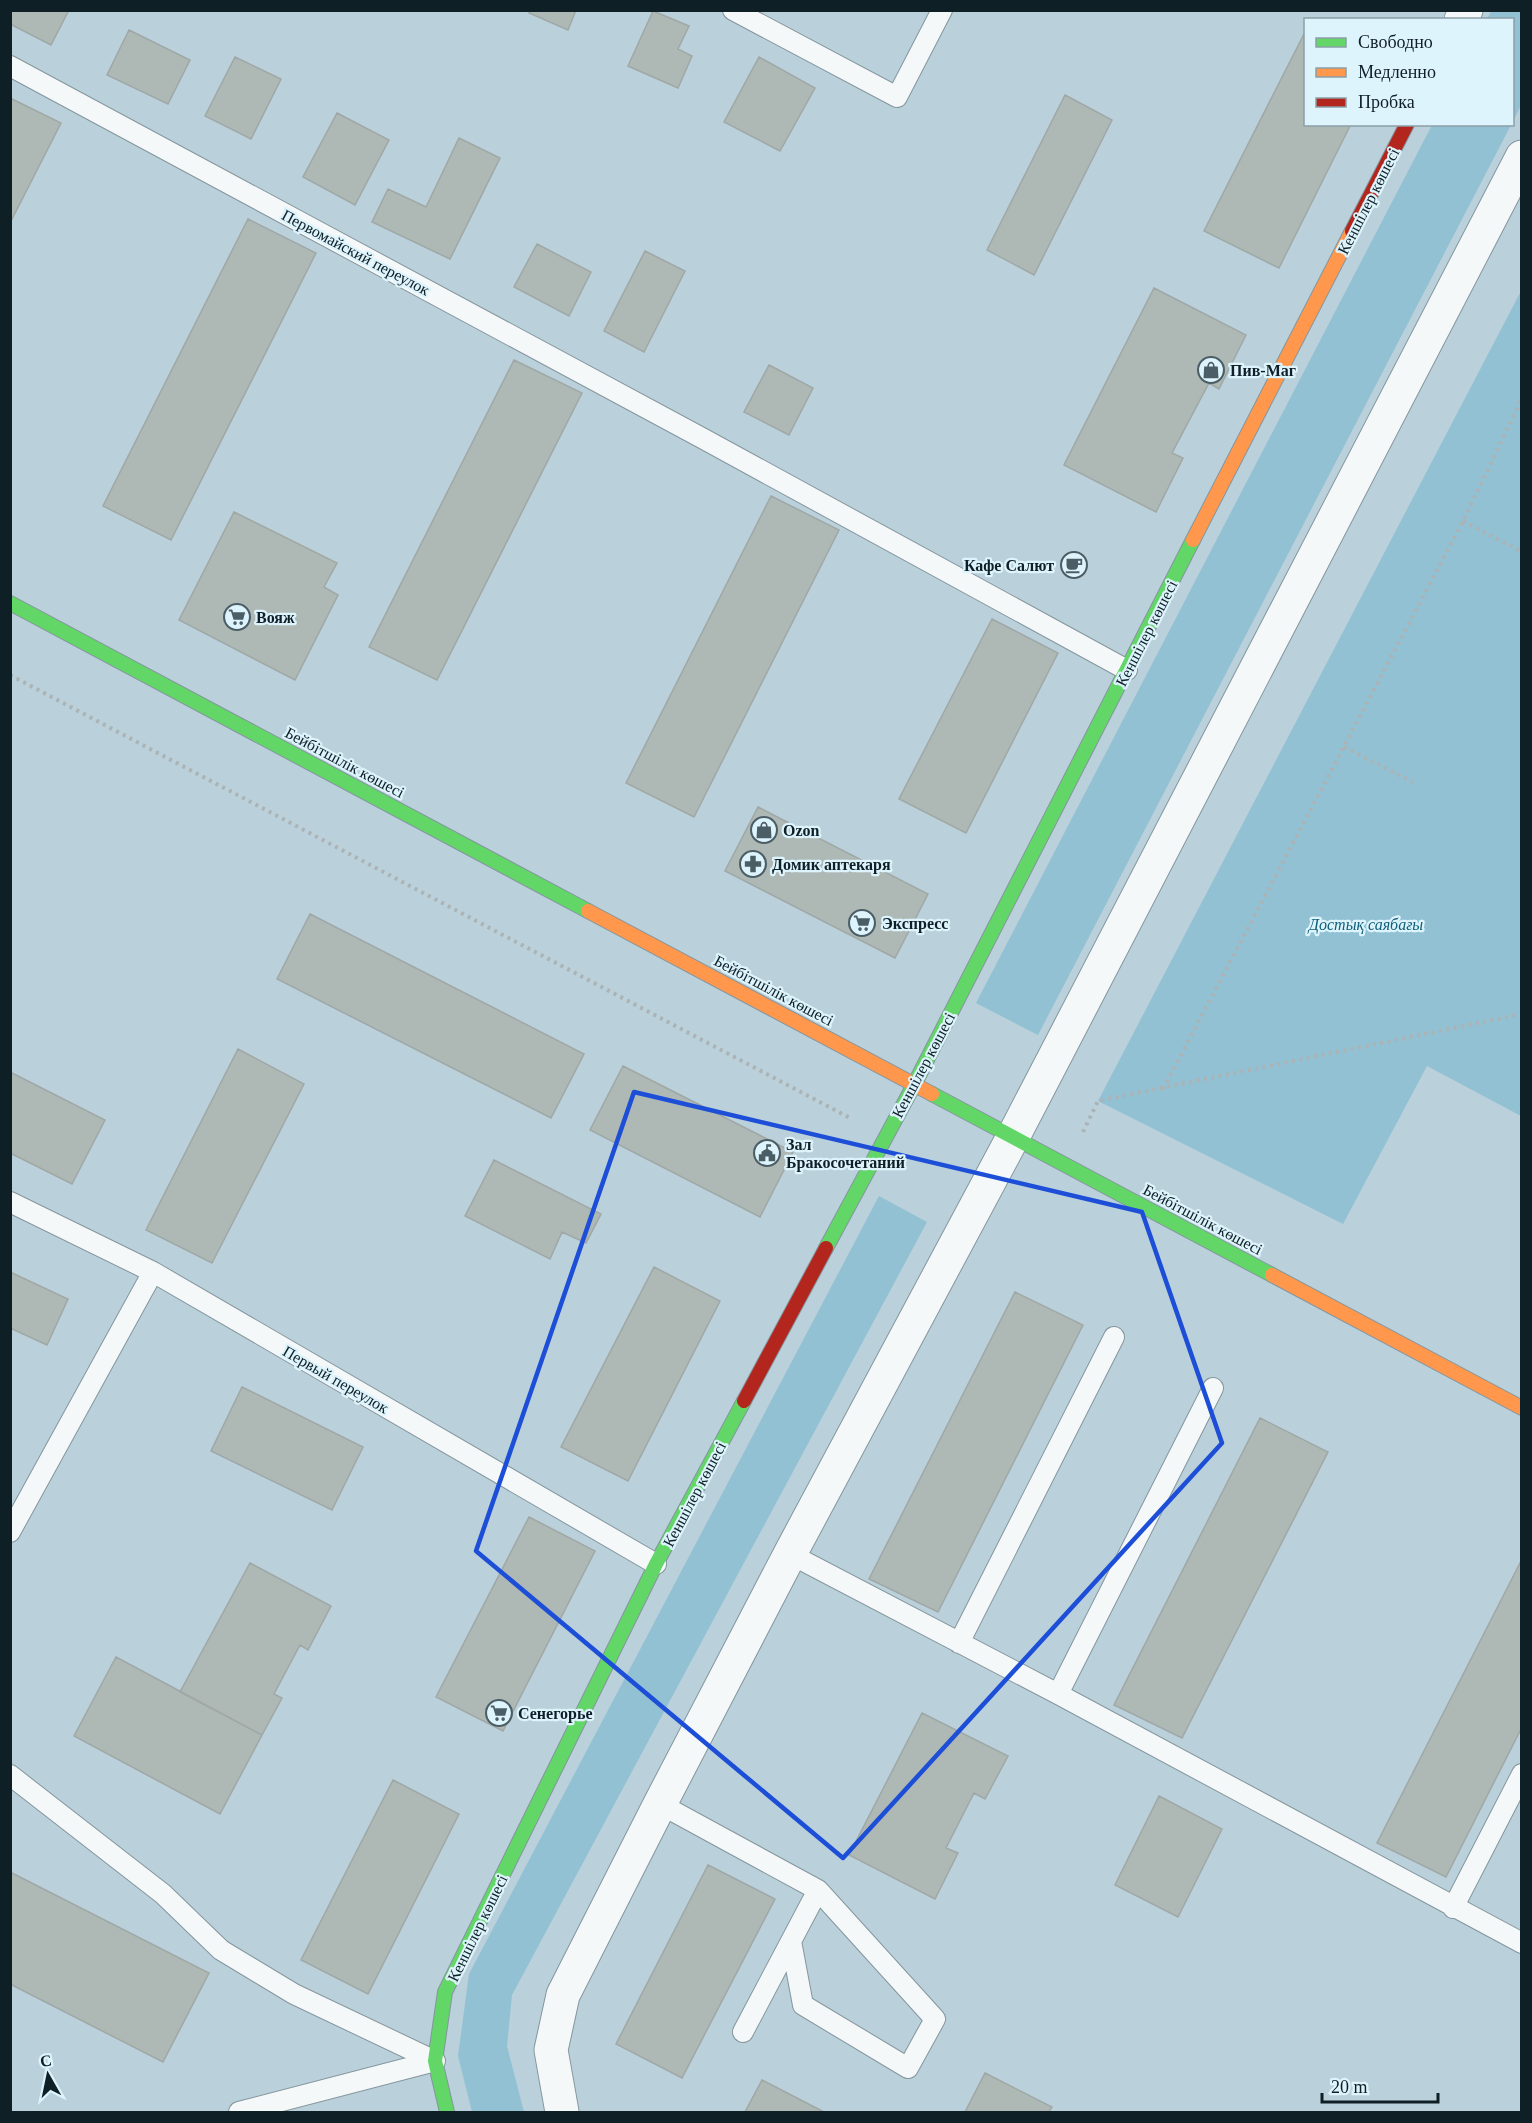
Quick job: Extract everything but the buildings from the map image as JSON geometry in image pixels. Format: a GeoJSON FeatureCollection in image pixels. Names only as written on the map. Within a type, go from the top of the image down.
{"type":"FeatureCollection","features":[{"type":"Feature","properties":{"kind":"street","name":"Кеншілер көшесі"},"geometry":{"type":"LineString","coordinates":[[447,2112],[435,2061],[446,1992],[656,1564],[915,1083],[1406,126]]}},
{"type":"Feature","properties":{"kind":"street"},"geometry":{"type":"LineString","coordinates":[[562,2112],[551,2050],[563,1995],[790,1554],[1013,1137],[1521,157]]}},
{"type":"Feature","properties":{"kind":"street","name":"Бейбітшілік көшесі"},"geometry":{"type":"LineString","coordinates":[[10,603],[915,1083],[1521,1408]]}},
{"type":"Feature","properties":{"kind":"lane"},"geometry":{"type":"LineString","coordinates":[[733,10],[897,97],[942,10]]}},
{"type":"Feature","properties":{"kind":"lane","name":"Первомайский переулок"},"geometry":{"type":"LineString","coordinates":[[10,66],[702,438],[1127,670]]}},
{"type":"Feature","properties":{"kind":"lane","name":"Первый переулок"},"geometry":{"type":"LineString","coordinates":[[10,1202],[153,1272],[656,1564]]}},
{"type":"Feature","properties":{"kind":"lane"},"geometry":{"type":"LineString","coordinates":[[10,1532],[153,1272]]}},
{"type":"Feature","properties":{"kind":"lane"},"geometry":{"type":"LineString","coordinates":[[959,1643],[1114,1337]]}},
{"type":"Feature","properties":{"kind":"lane"},"geometry":{"type":"LineString","coordinates":[[1058,1694],[1213,1388]]}},
{"type":"Feature","properties":{"kind":"lane"},"geometry":{"type":"LineString","coordinates":[[790,1554],[1058,1694],[1521,1943]]}},
{"type":"Feature","properties":{"kind":"lane"},"geometry":{"type":"LineString","coordinates":[[1453,1908],[1521,1773]]}},
{"type":"Feature","properties":{"kind":"lane"},"geometry":{"type":"LineString","coordinates":[[10,1775],[163,1894],[221,1950],[294,1994],[435,2061]]}},
{"type":"Feature","properties":{"kind":"lane"},"geometry":{"type":"LineString","coordinates":[[660,1804],[818,1890],[935,2019],[908,2068],[803,2005],[791,1941]]}},
{"type":"Feature","properties":{"kind":"lane"},"geometry":{"type":"LineString","coordinates":[[743,2032],[818,1890]]}},
{"type":"Feature","properties":{"kind":"lane"},"geometry":{"type":"LineString","coordinates":[[239,2112],[435,2061]]}},
{"type":"Feature","properties":{"kind":"path"},"geometry":{"type":"LineString","coordinates":[[1163,1089],[1463,520],[1521,398]]}},
{"type":"Feature","properties":{"kind":"path"},"geometry":{"type":"LineString","coordinates":[[1463,520],[1521,552]]}},
{"type":"Feature","properties":{"kind":"path"},"geometry":{"type":"LineString","coordinates":[[10,675],[850,1118]]}},
{"type":"Feature","properties":{"kind":"path"},"geometry":{"type":"LineString","coordinates":[[1344,747],[1413,782]]}},
{"type":"Feature","properties":{"kind":"path"},"geometry":{"type":"LineString","coordinates":[[1066,1165],[1098,1101],[1521,1014]]}},
{"type":"Feature","properties":{"kind":"highlighted area"},"geometry":{"type":"Polygon","coordinates":[[[634,1092],[1142,1212],[1222,1443],[843,1858],[476,1551],[634,1092]]]}},
{"type":"Feature","properties":{"kind":"green space"},"geometry":{"type":"Polygon","coordinates":[[[1492,10],[1521,11],[1521,105],[1514,120],[1514,18],[1488,18],[1492,10]]]}},
{"type":"Feature","properties":{"kind":"green space"},"geometry":{"type":"Polygon","coordinates":[[[1431,126],[1510,126],[1038,1035],[976,1003],[1431,126]]]}},
{"type":"Feature","properties":{"kind":"green space","name":"Достық саябағы"},"geometry":{"type":"Polygon","coordinates":[[[1521,291],[1521,1116],[1427,1066],[1343,1224],[1098,1101],[1521,291]]]}},
{"type":"Feature","properties":{"kind":"green space"},"geometry":{"type":"Polygon","coordinates":[[[879,1196],[927,1222],[512,1995],[507,2046],[524,2112],[472,2112],[458,2056],[469,1974],[879,1196]]]}},
{"type":"Feature","properties":{"kind":"traffic: fast"},"geometry":{"type":"LineString","coordinates":[[826,1248],[915,1083],[1193,540]]}},
{"type":"Feature","properties":{"kind":"traffic: fast"},"geometry":{"type":"LineString","coordinates":[[10,603],[588,911]]}},
{"type":"Feature","properties":{"kind":"traffic: fast"},"geometry":{"type":"LineString","coordinates":[[932,1094],[1272,1275]]}},
{"type":"Feature","properties":{"kind":"traffic: fast"},"geometry":{"type":"LineString","coordinates":[[447,2112],[435,2061],[445,1992],[656,1564],[744,1401]]}},
{"type":"Feature","properties":{"kind":"traffic: slow"},"geometry":{"type":"LineString","coordinates":[[1193,540],[1352,231]]}},
{"type":"Feature","properties":{"kind":"traffic: slow"},"geometry":{"type":"LineString","coordinates":[[588,911],[932,1094]]}},
{"type":"Feature","properties":{"kind":"traffic: slow"},"geometry":{"type":"LineString","coordinates":[[1272,1275],[1522,1408]]}},
{"type":"Feature","properties":{"kind":"traffic: jam"},"geometry":{"type":"LineString","coordinates":[[1352,231],[1406,126]]}},
{"type":"Feature","properties":{"kind":"traffic: jam"},"geometry":{"type":"LineString","coordinates":[[744,1401],[826,1248]]}},
{"type":"Feature","properties":{"kind":"place","name":"Пив-Маг"},"geometry":{"type":"Point","coordinates":[1211,370]}},
{"type":"Feature","properties":{"kind":"place","name":"Кафе Салют"},"geometry":{"type":"Point","coordinates":[1074,565]}},
{"type":"Feature","properties":{"kind":"place","name":"Вояж"},"geometry":{"type":"Point","coordinates":[237,617]}},
{"type":"Feature","properties":{"kind":"place","name":"Ozon"},"geometry":{"type":"Point","coordinates":[764,830]}},
{"type":"Feature","properties":{"kind":"place","name":"Домик аптекаря"},"geometry":{"type":"Point","coordinates":[753,864]}},
{"type":"Feature","properties":{"kind":"place","name":"Экспресс"},"geometry":{"type":"Point","coordinates":[862,923]}},
{"type":"Feature","properties":{"kind":"place","name":"Зал Бракосочетаний"},"geometry":{"type":"Point","coordinates":[767,1153]}},
{"type":"Feature","properties":{"kind":"place","name":"Сенегорье"},"geometry":{"type":"Point","coordinates":[499,1713]}}]}
